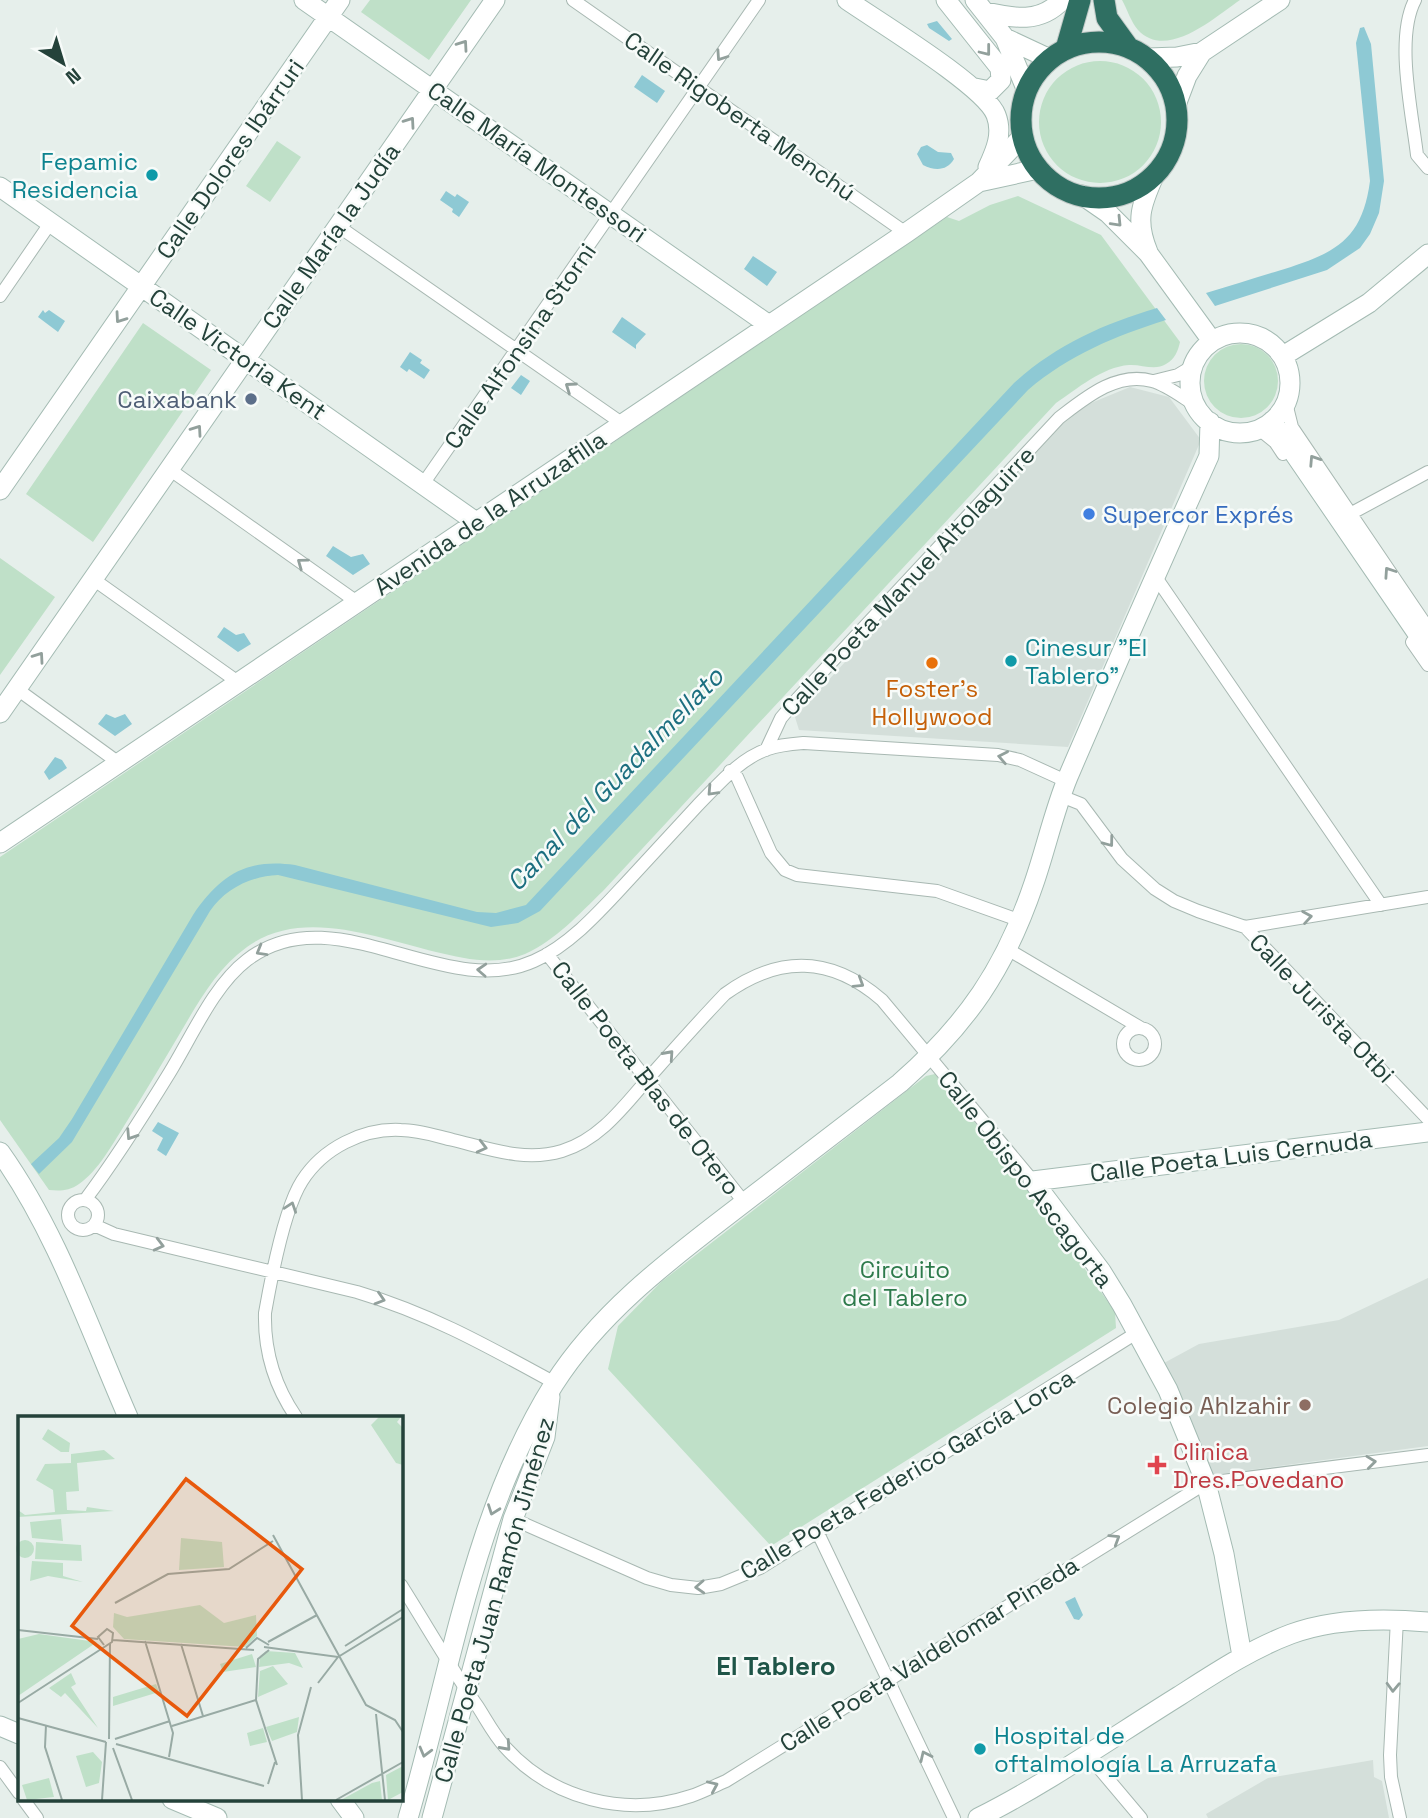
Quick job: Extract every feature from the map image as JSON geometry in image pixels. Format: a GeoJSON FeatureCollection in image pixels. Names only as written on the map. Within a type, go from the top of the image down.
{"type":"FeatureCollection","features":[{"type":"Feature","properties":{"kind":"highway"},"geometry":{"type":"LineString","coordinates":[[1058,54],[1080,0]]}},
{"type":"Feature","properties":{"kind":"highway"},"geometry":{"type":"LineString","coordinates":[[1104,0],[1107,18],[1128,47]]}},
{"type":"Feature","properties":{"kind":"highway"},"geometry":{"type":"LineString","coordinates":[[1105,42],[1128,47],[1148,58],[1163,73],[1176,105],[1178,125],[1171,153],[1154,176],[1140,187],[1121,195],[1097,198],[1070,192],[1048,179],[1028,152],[1021,115],[1027,91],[1037,73],[1058,54],[1087,43],[1105,42]]}},
{"type":"Feature","properties":{"kind":"main road","name":"Calle María Montessori"},"geometry":{"type":"LineString","coordinates":[[304,0],[769,325]]}},
{"type":"Feature","properties":{"kind":"main road","name":"Calle Dolores Ibárruri"},"geometry":{"type":"LineString","coordinates":[[0,490],[340,0]]}},
{"type":"Feature","properties":{"kind":"main road","name":"Calle María la Judía"},"geometry":{"type":"LineString","coordinates":[[0,713],[495,0]]}},
{"type":"Feature","properties":{"kind":"main road"},"geometry":{"type":"LineString","coordinates":[[847,0],[975,88],[996,113],[999,132],[997,148],[979,182]]}},
{"type":"Feature","properties":{"kind":"main road"},"geometry":{"type":"LineString","coordinates":[[946,0],[1000,68],[1001,80],[997,86],[990,91],[975,88]]}},
{"type":"Feature","properties":{"kind":"main road"},"geometry":{"type":"LineString","coordinates":[[980,6],[1018,19],[1036,17],[1062,0]]}},
{"type":"Feature","properties":{"kind":"main road"},"geometry":{"type":"LineString","coordinates":[[1148,58],[1177,57],[1202,52],[1280,0]]}},
{"type":"Feature","properties":{"kind":"main road"},"geometry":{"type":"LineString","coordinates":[[980,6],[1005,38],[1027,91]]}},
{"type":"Feature","properties":{"kind":"main road"},"geometry":{"type":"LineString","coordinates":[[1005,38],[1058,54]]}},
{"type":"Feature","properties":{"kind":"main road"},"geometry":{"type":"LineString","coordinates":[[1176,105],[1187,76],[1202,52]]}},
{"type":"Feature","properties":{"kind":"main road","name":"Avenida de la Arruzafilla"},"geometry":{"type":"LineString","coordinates":[[0,843],[906,233],[979,182],[1023,136]]}},
{"type":"Feature","properties":{"kind":"main road","name":"Avenida de la Arruzafilla"},"geometry":{"type":"LineString","coordinates":[[979,182],[1038,169]]}},
{"type":"Feature","properties":{"kind":"main road"},"geometry":{"type":"LineString","coordinates":[[1148,253],[1140,218],[1143,202],[1154,176]]}},
{"type":"Feature","properties":{"kind":"main road","name":"Calle Victoria Kent"},"geometry":{"type":"LineString","coordinates":[[0,187],[476,522]]}},
{"type":"Feature","properties":{"kind":"main road"},"geometry":{"type":"LineString","coordinates":[[1082,195],[1108,213],[1148,253],[1212,341]]}},
{"type":"Feature","properties":{"kind":"main road"},"geometry":{"type":"LineString","coordinates":[[1283,356],[1368,303],[1428,254]]}},
{"type":"Feature","properties":{"kind":"main road"},"geometry":{"type":"LineString","coordinates":[[1232,334],[1251,334],[1269,341],[1283,356],[1289,372],[1290,388],[1286,403],[1265,425],[1245,432],[1233,432],[1210,422],[1195,405],[1191,380],[1194,366],[1200,353],[1212,341],[1232,334]]}},
{"type":"Feature","properties":{"kind":"main road"},"geometry":{"type":"LineString","coordinates":[[555,1383],[590,1337],[654,1272],[930,1057],[958,1025],[996,973],[1021,921],[1064,789],[1209,456],[1210,422]]}},
{"type":"Feature","properties":{"kind":"main road"},"geometry":{"type":"LineString","coordinates":[[1265,425],[1428,649]]}},
{"type":"Feature","properties":{"kind":"main road"},"geometry":{"type":"LineString","coordinates":[[1209,456],[1233,432]]}},
{"type":"Feature","properties":{"kind":"main road","name":"Calle Poeta Luis Cernuda"},"geometry":{"type":"LineString","coordinates":[[1033,1181],[1428,1132]]}},
{"type":"Feature","properties":{"kind":"main road"},"geometry":{"type":"LineString","coordinates":[[0,1152],[27,1190],[48,1232],[128,1416]]}},
{"type":"Feature","properties":{"kind":"main road","name":"Calle Obispo Ascagorta"},"geometry":{"type":"LineString","coordinates":[[1033,1181],[1101,1271],[1138,1332],[1168,1390],[1206,1483],[1224,1554],[1242,1656]]}},
{"type":"Feature","properties":{"kind":"main road","name":"Calle Poeta Juan Ramón Jiménez"},"geometry":{"type":"LineString","coordinates":[[432,1818],[513,1519],[545,1437],[550,1397],[555,1383]]}},
{"type":"Feature","properties":{"kind":"main road","name":"Calle Poeta Juan Ramón Jiménez"},"geometry":{"type":"LineString","coordinates":[[408,1818],[494,1506],[520,1446],[555,1383]]}},
{"type":"Feature","properties":{"kind":"main road"},"geometry":{"type":"LineString","coordinates":[[978,1818],[1087,1754],[1242,1656],[1291,1634],[1357,1620],[1397,1619],[1428,1622]]}},
{"type":"Feature","properties":{"kind":"main road"},"geometry":{"type":"LineString","coordinates":[[0,1726],[18,1734]]}},
{"type":"Feature","properties":{"kind":"main road"},"geometry":{"type":"LineString","coordinates":[[177,1800],[217,1818]]}},
{"type":"Feature","properties":{"kind":"main road"},"geometry":{"type":"LineString","coordinates":[[341,1800],[354,1818]]}},
{"type":"Feature","properties":{"kind":"street","name":"Calle Rigoberta Menchú"},"geometry":{"type":"LineString","coordinates":[[573,0],[906,233]]}},
{"type":"Feature","properties":{"kind":"street","name":"Calle Alfonsina Storni"},"geometry":{"type":"LineString","coordinates":[[424,484],[759,0]]}},
{"type":"Feature","properties":{"kind":"street"},"geometry":{"type":"LineString","coordinates":[[1415,0],[1406,26],[1405,47],[1417,155],[1428,168]]}},
{"type":"Feature","properties":{"kind":"street"},"geometry":{"type":"LineString","coordinates":[[0,296],[51,222]]}},
{"type":"Feature","properties":{"kind":"street"},"geometry":{"type":"LineString","coordinates":[[338,226],[623,424]]}},
{"type":"Feature","properties":{"kind":"street","name":"Calle Poeta Manuel Altolaguirre"},"geometry":{"type":"LineString","coordinates":[[766,750],[781,718],[1053,424],[1083,400],[1115,382],[1138,379],[1154,381],[1178,375],[1194,366]]}},
{"type":"Feature","properties":{"kind":"street"},"geometry":{"type":"LineString","coordinates":[[1154,381],[1195,405]]}},
{"type":"Feature","properties":{"kind":"street"},"geometry":{"type":"LineString","coordinates":[[1286,403],[1292,427],[1428,628]]}},
{"type":"Feature","properties":{"kind":"street"},"geometry":{"type":"LineString","coordinates":[[1265,425],[1428,665]]}},
{"type":"Feature","properties":{"kind":"street"},"geometry":{"type":"LineString","coordinates":[[169,469],[357,602]]}},
{"type":"Feature","properties":{"kind":"street"},"geometry":{"type":"LineString","coordinates":[[1350,513],[1428,471]]}},
{"type":"Feature","properties":{"kind":"street"},"geometry":{"type":"LineString","coordinates":[[1155,576],[1381,905]]}},
{"type":"Feature","properties":{"kind":"street"},"geometry":{"type":"LineString","coordinates":[[93,579],[238,682]]}},
{"type":"Feature","properties":{"kind":"street"},"geometry":{"type":"LineString","coordinates":[[17,689],[119,762]]}},
{"type":"Feature","properties":{"kind":"street"},"geometry":{"type":"LineString","coordinates":[[85,1200],[96,1208],[98,1218],[88,1229],[79,1230],[69,1222],[68,1213],[72,1205],[85,1200],[135,1129],[217,994],[236,970],[259,951],[290,939],[325,938],[464,969],[513,969],[537,960],[600,910],[730,771],[766,750],[804,743],[998,755],[1020,760],[1064,789],[1081,804],[1122,859],[1156,889],[1174,901],[1245,927],[1428,897]]}},
{"type":"Feature","properties":{"kind":"street"},"geometry":{"type":"LineString","coordinates":[[730,771],[737,777],[771,853],[785,870],[797,875],[937,891],[1021,921]]}},
{"type":"Feature","properties":{"kind":"street","name":"Calle Jurista Otbi"},"geometry":{"type":"LineString","coordinates":[[1245,927],[1428,1119]]}},
{"type":"Feature","properties":{"kind":"street"},"geometry":{"type":"LineString","coordinates":[[1009,950],[1141,1028]]}},
{"type":"Feature","properties":{"kind":"street","name":"Calle Poeta Blas de Otero"},"geometry":{"type":"LineString","coordinates":[[547,954],[744,1202]]}},
{"type":"Feature","properties":{"kind":"street","name":"Calle Obispo Ascagorta"},"geometry":{"type":"LineString","coordinates":[[295,1416],[278,1387],[267,1352],[265,1313],[292,1203],[301,1181],[314,1165],[333,1148],[368,1134],[402,1130],[528,1157],[544,1156],[584,1143],[600,1131],[725,994],[747,979],[770,970],[796,966],[835,971],[866,986],[882,1000],[1033,1181]]}},
{"type":"Feature","properties":{"kind":"street"},"geometry":{"type":"LineString","coordinates":[[48,1232],[69,1222]]}},
{"type":"Feature","properties":{"kind":"street"},"geometry":{"type":"LineString","coordinates":[[94,1225],[114,1234],[357,1292],[421,1313],[555,1383]]}},
{"type":"Feature","properties":{"kind":"street","name":"Calle Poeta Federico García Lorca"},"geometry":{"type":"LineString","coordinates":[[513,1519],[647,1578],[671,1585],[698,1588],[721,1584],[747,1575],[1138,1332]]}},
{"type":"Feature","properties":{"kind":"street","name":"Calle Poeta Valdelomar Pineda"},"geometry":{"type":"LineString","coordinates":[[402,1587],[449,1665],[504,1746],[541,1777],[588,1799],[613,1805],[659,1803],[691,1796],[726,1781],[1206,1483],[1428,1455]]}},
{"type":"Feature","properties":{"kind":"street"},"geometry":{"type":"LineString","coordinates":[[817,1531],[954,1818]]}},
{"type":"Feature","properties":{"kind":"street"},"geometry":{"type":"LineString","coordinates":[[1397,1619],[1390,1755],[1391,1777],[1400,1818]]}},
{"type":"Feature","properties":{"kind":"street"},"geometry":{"type":"LineString","coordinates":[[1087,1754],[1142,1818]]}},
{"type":"Feature","properties":{"kind":"street"},"geometry":{"type":"LineString","coordinates":[[0,1767],[18,1792]]}},
{"type":"Feature","properties":{"kind":"street"},"geometry":{"type":"LineString","coordinates":[[24,1800],[37,1818]]}},
{"type":"Feature","properties":{"kind":"shaded area"},"geometry":{"type":"Polygon","coordinates":[[[1130,387],[1169,397],[1201,440],[1068,747],[799,730],[795,717],[1074,410],[1130,387]]]}},
{"type":"Feature","properties":{"kind":"shaded area","name":"Colegio Ahlzahir"},"geometry":{"type":"Polygon","coordinates":[[[1428,1278],[1428,1446],[1212,1475],[1164,1363],[1199,1344],[1339,1320],[1428,1278]]]}},
{"type":"Feature","properties":{"kind":"shaded area"},"geometry":{"type":"Polygon","coordinates":[[[1373,1760],[1374,1777],[1382,1781],[1389,1818],[1208,1818],[1206,1814],[1268,1778],[1373,1760]]]}},
{"type":"Feature","properties":{"kind":"green space"},"geometry":{"type":"Polygon","coordinates":[[[370,0],[471,0],[429,60],[361,12],[370,0]]]}},
{"type":"Feature","properties":{"kind":"green space"},"geometry":{"type":"Polygon","coordinates":[[[1122,0],[1240,0],[1190,33],[1163,41],[1150,38],[1138,30],[1122,0]]]}},
{"type":"Feature","properties":{"kind":"green space"},"geometry":{"type":"Polygon","coordinates":[[[1100,61],[1123,66],[1143,79],[1156,99],[1161,122],[1156,145],[1143,165],[1123,178],[1100,183],[1077,178],[1057,165],[1044,145],[1039,122],[1044,99],[1057,79],[1077,66],[1100,61]]]}},
{"type":"Feature","properties":{"kind":"green space"},"geometry":{"type":"Polygon","coordinates":[[[277,141],[301,157],[270,202],[246,186],[277,141]]]}},
{"type":"Feature","properties":{"kind":"green space"},"geometry":{"type":"Polygon","coordinates":[[[1018,196],[1101,235],[1180,342],[1172,360],[1157,367],[1129,365],[1109,370],[1090,379],[1056,403],[603,891],[567,926],[547,941],[514,958],[480,960],[340,929],[291,929],[268,935],[236,956],[209,987],[115,1141],[92,1172],[72,1188],[49,1190],[0,1120],[0,857],[947,217],[959,221],[990,205],[1018,196]]]}},
{"type":"Feature","properties":{"kind":"green space"},"geometry":{"type":"Polygon","coordinates":[[[143,323],[211,370],[93,542],[26,494],[143,323]]]}},
{"type":"Feature","properties":{"kind":"green space"},"geometry":{"type":"Polygon","coordinates":[[[1241,344],[1262,350],[1272,360],[1278,381],[1272,402],[1262,412],[1241,418],[1220,412],[1210,402],[1204,381],[1210,360],[1220,350],[1241,344]]]}},
{"type":"Feature","properties":{"kind":"green space"},"geometry":{"type":"Polygon","coordinates":[[[0,558],[55,597],[0,675],[0,558]]]}},
{"type":"Feature","properties":{"kind":"green space","name":"Circuito del Tablero"},"geometry":{"type":"Polygon","coordinates":[[[935,1074],[1027,1186],[1115,1312],[1116,1328],[771,1546],[608,1369],[618,1326],[661,1282],[926,1076],[935,1074]]]}},
{"type":"Feature","properties":{"kind":"water"},"geometry":{"type":"Polygon","coordinates":[[[937,21],[952,39],[949,41],[929,28],[927,24],[937,21]]]}},
{"type":"Feature","properties":{"kind":"water"},"geometry":{"type":"Polygon","coordinates":[[[1364,27],[1371,44],[1384,181],[1379,213],[1370,234],[1360,248],[1327,270],[1215,306],[1206,293],[1278,271],[1329,251],[1352,232],[1360,218],[1370,181],[1356,43],[1360,28],[1364,27]]]}},
{"type":"Feature","properties":{"kind":"water"},"geometry":{"type":"Polygon","coordinates":[[[642,75],[665,91],[657,103],[634,87],[642,75]]]}},
{"type":"Feature","properties":{"kind":"water"},"geometry":{"type":"Polygon","coordinates":[[[927,145],[938,152],[951,153],[954,159],[948,166],[940,169],[923,165],[917,154],[921,147],[927,145]]]}},
{"type":"Feature","properties":{"kind":"water"},"geometry":{"type":"Polygon","coordinates":[[[446,191],[469,202],[459,217],[440,200],[446,191]]]}},
{"type":"Feature","properties":{"kind":"water"},"geometry":{"type":"Polygon","coordinates":[[[753,256],[777,272],[767,286],[744,269],[753,256]]]}},
{"type":"Feature","properties":{"kind":"water"},"geometry":{"type":"Polygon","coordinates":[[[1157,308],[1166,320],[1093,348],[1028,390],[540,911],[518,923],[491,927],[278,875],[258,878],[240,885],[223,896],[210,911],[72,1142],[39,1174],[31,1164],[59,1138],[72,1119],[193,915],[224,880],[249,867],[278,863],[295,865],[477,912],[496,913],[526,905],[1014,383],[1046,358],[1081,337],[1157,308]]]}},
{"type":"Feature","properties":{"kind":"water"},"geometry":{"type":"Polygon","coordinates":[[[43,310],[45,313],[49,310],[65,321],[58,332],[38,317],[43,310]]]}},
{"type":"Feature","properties":{"kind":"water"},"geometry":{"type":"Polygon","coordinates":[[[622,317],[646,334],[636,345],[636,349],[612,332],[622,317]]]}},
{"type":"Feature","properties":{"kind":"water"},"geometry":{"type":"Polygon","coordinates":[[[410,352],[430,370],[424,379],[409,369],[407,372],[400,367],[410,352]]]}},
{"type":"Feature","properties":{"kind":"water"},"geometry":{"type":"Polygon","coordinates":[[[521,375],[530,381],[521,395],[511,388],[521,375]]]}},
{"type":"Feature","properties":{"kind":"water"},"geometry":{"type":"Polygon","coordinates":[[[333,546],[351,557],[363,554],[370,564],[353,575],[326,556],[333,546]]]}},
{"type":"Feature","properties":{"kind":"water"},"geometry":{"type":"Polygon","coordinates":[[[224,627],[236,635],[244,633],[251,644],[238,652],[217,637],[224,627]]]}},
{"type":"Feature","properties":{"kind":"water"},"geometry":{"type":"Polygon","coordinates":[[[106,714],[115,718],[125,714],[132,724],[115,736],[98,724],[106,714]]]}},
{"type":"Feature","properties":{"kind":"water"},"geometry":{"type":"Polygon","coordinates":[[[55,757],[62,760],[67,768],[49,780],[44,772],[55,757]]]}},
{"type":"Feature","properties":{"kind":"water"},"geometry":{"type":"Polygon","coordinates":[[[158,1122],[179,1133],[166,1156],[157,1150],[163,1138],[152,1131],[158,1122]]]}},
{"type":"Feature","properties":{"kind":"water"},"geometry":{"type":"Polygon","coordinates":[[[1075,1597],[1083,1615],[1079,1620],[1074,1619],[1065,1602],[1075,1597]]]}},
{"type":"Feature","properties":{"kind":"place","name":"Fepamic Residencia"},"geometry":{"type":"Point","coordinates":[152,175]}},
{"type":"Feature","properties":{"kind":"place","name":"Caixabank"},"geometry":{"type":"Point","coordinates":[251,399]}},
{"type":"Feature","properties":{"kind":"place","name":"Supercor Exprés"},"geometry":{"type":"Point","coordinates":[1089,514]}},
{"type":"Feature","properties":{"kind":"place","name":"Cinesur \"El Tablero\""},"geometry":{"type":"Point","coordinates":[1011,661]}},
{"type":"Feature","properties":{"kind":"place","name":"Foster's Hollywood"},"geometry":{"type":"Point","coordinates":[932,663]}},
{"type":"Feature","properties":{"kind":"place","name":"Colegio Ahlzahir"},"geometry":{"type":"Point","coordinates":[1305,1405]}},
{"type":"Feature","properties":{"kind":"place","name":"Clinica Dres.Povedano"},"geometry":{"type":"Point","coordinates":[1157,1465]}},
{"type":"Feature","properties":{"kind":"place","name":"Hospital de oftalmología La Arruzafa"},"geometry":{"type":"Point","coordinates":[980,1749]}},
{"type":"Feature","properties":{"kind":"district","name":"El Tablero"},"geometry":{"type":"Point","coordinates":[776,1666]}},
{"type":"Feature","properties":{"kind":"water label","name":"Canal del Guadalmellato"},"geometry":{"type":"Point","coordinates":[615,779]}}]}
